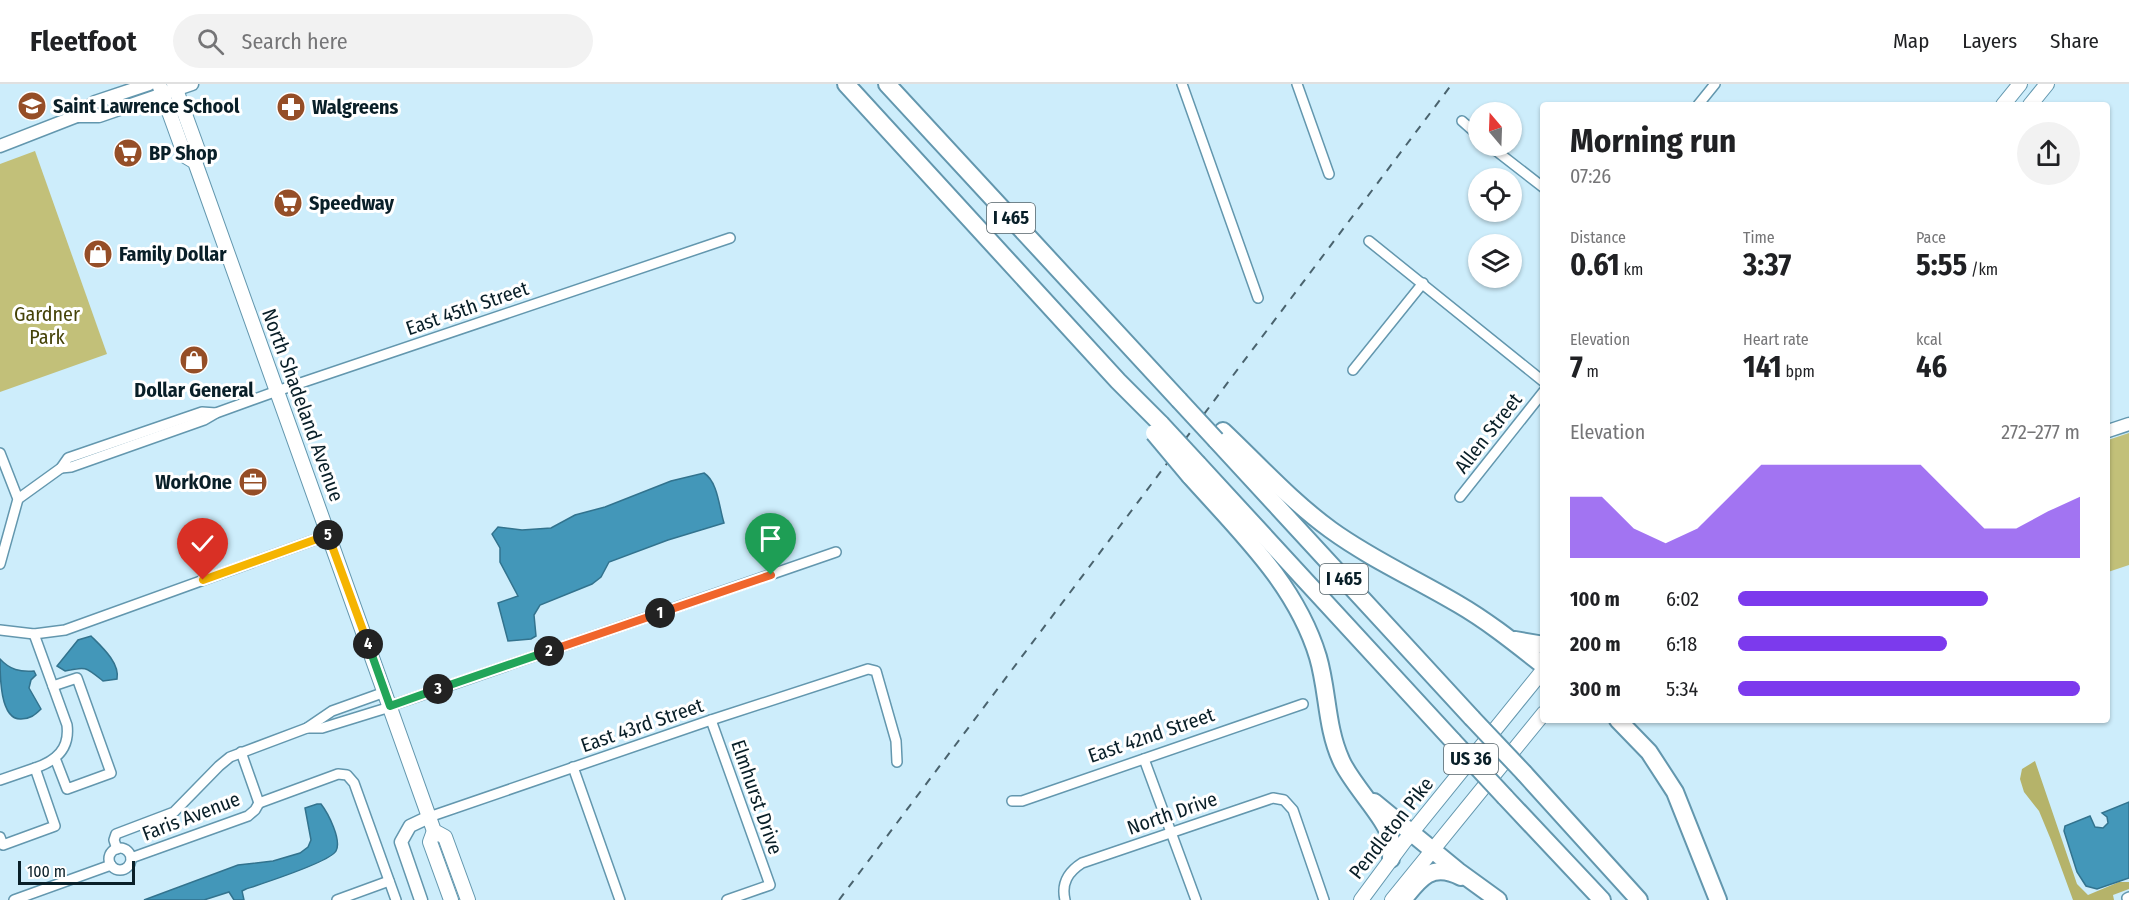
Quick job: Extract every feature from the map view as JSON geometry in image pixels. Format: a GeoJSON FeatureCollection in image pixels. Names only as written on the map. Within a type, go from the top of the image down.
{"type":"FeatureCollection","features":[{"type":"Feature","properties":{"kind":"highway","name":"I 465"},"geometry":{"type":"LineString","coordinates":[[846,84],[1118,381],[1194,470],[1602,900]]}},
{"type":"Feature","properties":{"kind":"highway","name":"I 465"},"geometry":{"type":"LineString","coordinates":[[887,84],[1098,312],[1219,435],[1472,718],[1640,900]]}},
{"type":"Feature","properties":{"kind":"highway"},"geometry":{"type":"LineString","coordinates":[[1219,435],[1290,498],[1332,531],[1368,555],[1458,604],[1511,639],[1540,664]]}},
{"type":"Feature","properties":{"kind":"highway"},"geometry":{"type":"LineString","coordinates":[[1194,470],[1278,578],[1298,608],[1318,657],[1336,749],[1348,774],[1388,833],[1391,842],[1391,859]]}},
{"type":"Feature","properties":{"kind":"highway"},"geometry":{"type":"LineString","coordinates":[[1511,639],[1540,645]]}},
{"type":"Feature","properties":{"kind":"highway"},"geometry":{"type":"LineString","coordinates":[[1619,723],[1649,752],[1675,792],[1718,900]]}},
{"type":"Feature","properties":{"kind":"highway"},"geometry":{"type":"LineString","coordinates":[[1361,792],[1498,900]]}},
{"type":"Feature","properties":{"kind":"highway"},"geometry":{"type":"LineString","coordinates":[[1403,900],[1420,880],[1430,873],[1451,873],[1473,882]]}},
{"type":"Feature","properties":{"kind":"main road"},"geometry":{"type":"LineString","coordinates":[[0,146],[77,116],[95,102],[148,84]]}},
{"type":"Feature","properties":{"kind":"main road"},"geometry":{"type":"LineString","coordinates":[[77,116],[99,116],[161,89],[192,84]]}},
{"type":"Feature","properties":{"kind":"main road"},"geometry":{"type":"LineString","coordinates":[[2005,102],[2020,84]]}},
{"type":"Feature","properties":{"kind":"main road"},"geometry":{"type":"LineString","coordinates":[[2032,102],[2047,84]]}},
{"type":"Feature","properties":{"kind":"main road","name":"North Shadeland Avenue"},"geometry":{"type":"LineString","coordinates":[[175,87],[199,153],[195,162]]}},
{"type":"Feature","properties":{"kind":"main road","name":"North Shadeland Avenue"},"geometry":{"type":"LineString","coordinates":[[161,89],[185,156],[195,162],[277,391],[434,831],[430,842],[451,900]]}},
{"type":"Feature","properties":{"kind":"main road"},"geometry":{"type":"LineString","coordinates":[[2110,430],[2129,424]]}},
{"type":"Feature","properties":{"kind":"main road","name":"Pendleton Pike"},"geometry":{"type":"LineString","coordinates":[[1360,900],[1540,673]]}},
{"type":"Feature","properties":{"kind":"main road"},"geometry":{"type":"LineString","coordinates":[[1392,900],[1540,718]]}},
{"type":"Feature","properties":{"kind":"main road"},"geometry":{"type":"LineString","coordinates":[[421,900],[401,842],[410,826],[429,817]]}},
{"type":"Feature","properties":{"kind":"main road","name":"North Shadeland Avenue"},"geometry":{"type":"LineString","coordinates":[[434,831],[445,837],[468,900]]}},
{"type":"Feature","properties":{"kind":"street"},"geometry":{"type":"LineString","coordinates":[[1182,84],[1258,298]]}},
{"type":"Feature","properties":{"kind":"street"},"geometry":{"type":"LineString","coordinates":[[1297,84],[1329,174]]}},
{"type":"Feature","properties":{"kind":"street"},"geometry":{"type":"LineString","coordinates":[[1700,102],[1715,84]]}},
{"type":"Feature","properties":{"kind":"street"},"geometry":{"type":"LineString","coordinates":[[1462,121],[1468,126]]}},
{"type":"Feature","properties":{"kind":"street"},"geometry":{"type":"LineString","coordinates":[[1503,156],[1540,185]]}},
{"type":"Feature","properties":{"kind":"street","name":"East 45th Street"},"geometry":{"type":"LineString","coordinates":[[18,499],[61,468],[68,458],[92,448],[202,411],[216,412],[730,238]]}},
{"type":"Feature","properties":{"kind":"street"},"geometry":{"type":"LineString","coordinates":[[1369,241],[1540,379]]}},
{"type":"Feature","properties":{"kind":"street"},"geometry":{"type":"LineString","coordinates":[[1353,370],[1423,283]]}},
{"type":"Feature","properties":{"kind":"street","name":"Allen Street"},"geometry":{"type":"LineString","coordinates":[[1460,497],[1540,396]]}},
{"type":"Feature","properties":{"kind":"street"},"geometry":{"type":"LineString","coordinates":[[0,453],[18,499],[2,545],[0,564]]}},
{"type":"Feature","properties":{"kind":"street"},"geometry":{"type":"LineString","coordinates":[[0,630],[34,634],[65,630],[328,535]]}},
{"type":"Feature","properties":{"kind":"street","name":"Faris Avenue"},"geometry":{"type":"LineString","coordinates":[[307,728],[322,728],[388,702],[836,552]]}},
{"type":"Feature","properties":{"kind":"street"},"geometry":{"type":"LineString","coordinates":[[0,780],[35,768],[55,758],[64,747],[68,733],[34,634]]}},
{"type":"Feature","properties":{"kind":"street","name":"East 43rd Street"},"geometry":{"type":"LineString","coordinates":[[429,817],[711,720],[868,669],[876,671],[896,741],[897,762]]}},
{"type":"Feature","properties":{"kind":"street"},"geometry":{"type":"LineString","coordinates":[[53,686],[77,678],[111,773],[67,789],[55,758]]}},
{"type":"Feature","properties":{"kind":"street","name":"Faris Avenue"},"geometry":{"type":"LineString","coordinates":[[117,849],[114,840],[116,834],[174,812],[219,766],[241,752],[307,728],[332,711],[388,702]]}},
{"type":"Feature","properties":{"kind":"street","name":"East 42nd Street"},"geometry":{"type":"LineString","coordinates":[[1012,801],[1022,801],[1303,704]]}},
{"type":"Feature","properties":{"kind":"street","name":"Elmhurst Drive"},"geometry":{"type":"LineString","coordinates":[[711,720],[770,885],[727,900]]}},
{"type":"Feature","properties":{"kind":"street"},"geometry":{"type":"LineString","coordinates":[[241,752],[259,803],[338,774],[347,776],[354,783],[396,900]]}},
{"type":"Feature","properties":{"kind":"street"},"geometry":{"type":"LineString","coordinates":[[1144,759],[1196,900]]}},
{"type":"Feature","properties":{"kind":"street"},"geometry":{"type":"LineString","coordinates":[[0,837],[3,845],[56,826],[35,768]]}},
{"type":"Feature","properties":{"kind":"street"},"geometry":{"type":"LineString","coordinates":[[573,768],[620,900]]}},
{"type":"Feature","properties":{"kind":"street","name":"North Drive"},"geometry":{"type":"LineString","coordinates":[[1065,900],[1064,884],[1073,869],[1082,863],[1271,798],[1284,800],[1293,810],[1324,900]]}},
{"type":"Feature","properties":{"kind":"street","name":"Faris Avenue"},"geometry":{"type":"LineString","coordinates":[[131,858],[248,816],[259,803]]}},
{"type":"Feature","properties":{"kind":"street","name":"Faris Avenue"},"geometry":{"type":"LineString","coordinates":[[117,849],[127,851],[131,858],[130,865],[124,870],[117,870],[111,865],[110,856],[117,849]]}},
{"type":"Feature","properties":{"kind":"street","name":"Faris Avenue"},"geometry":{"type":"LineString","coordinates":[[15,900],[111,865]]}},
{"type":"Feature","properties":{"kind":"street"},"geometry":{"type":"LineString","coordinates":[[338,900],[389,881]]}},
{"type":"Feature","properties":{"kind":"green space","name":"Gardner Park"},"geometry":{"type":"Polygon","coordinates":[[[35,151],[107,354],[0,392],[0,164],[35,151]]]}},
{"type":"Feature","properties":{"kind":"green space"},"geometry":{"type":"Polygon","coordinates":[[[2129,433],[2129,565],[2110,571],[2110,439],[2129,433]]]}},
{"type":"Feature","properties":{"kind":"shaded area"},"geometry":{"type":"Polygon","coordinates":[[[2035,761],[2077,884],[2088,895],[2119,882],[2129,882],[2129,889],[2113,895],[2114,900],[2073,900],[2039,811],[2024,792],[2020,779],[2022,769],[2035,761]]]}},
{"type":"Feature","properties":{"kind":"water"},"geometry":{"type":"Polygon","coordinates":[[[704,473],[709,477],[715,489],[724,523],[668,540],[609,562],[601,577],[592,584],[540,605],[534,615],[536,636],[531,639],[508,641],[498,603],[518,596],[500,562],[500,548],[492,534],[498,527],[522,530],[551,528],[575,515],[605,507],[671,481],[704,473]]]}},
{"type":"Feature","properties":{"kind":"water"},"geometry":{"type":"Polygon","coordinates":[[[91,636],[113,661],[117,679],[103,681],[86,669],[77,668],[65,671],[57,666],[78,640],[91,636]]]}},
{"type":"Feature","properties":{"kind":"water"},"geometry":{"type":"Polygon","coordinates":[[[0,659],[16,670],[34,671],[36,675],[31,680],[29,688],[41,709],[32,716],[21,719],[14,717],[5,705],[0,676],[0,659]]]}},
{"type":"Feature","properties":{"kind":"water"},"geometry":{"type":"Polygon","coordinates":[[[2129,802],[2129,878],[2097,889],[2086,886],[2077,872],[2064,831],[2065,826],[2090,816],[2095,827],[2103,828],[2108,823],[2107,817],[2102,813],[2129,802]]]}},
{"type":"Feature","properties":{"kind":"water"},"geometry":{"type":"Polygon","coordinates":[[[321,804],[327,814],[337,840],[336,851],[322,861],[242,891],[244,900],[234,900],[229,892],[204,900],[144,900],[238,865],[273,861],[300,853],[308,847],[311,840],[305,808],[321,804]]]}},
{"type":"Feature","properties":{"kind":"railway"},"geometry":{"type":"LineString","coordinates":[[839,900],[1452,84]]}},
{"type":"Feature","properties":{"kind":"place","name":"Saint Lawrence School"},"geometry":{"type":"Point","coordinates":[32,106]}},
{"type":"Feature","properties":{"kind":"place","name":"Walgreens"},"geometry":{"type":"Point","coordinates":[291,107]}},
{"type":"Feature","properties":{"kind":"place","name":"BP Shop"},"geometry":{"type":"Point","coordinates":[128,153]}},
{"type":"Feature","properties":{"kind":"place","name":"Speedway"},"geometry":{"type":"Point","coordinates":[288,203]}},
{"type":"Feature","properties":{"kind":"place","name":"Family Dollar"},"geometry":{"type":"Point","coordinates":[98,254]}},
{"type":"Feature","properties":{"kind":"place","name":"Dollar General"},"geometry":{"type":"Point","coordinates":[194,360]}},
{"type":"Feature","properties":{"kind":"place","name":"WorkOne"},"geometry":{"type":"Point","coordinates":[253,482]}},
{"type":"Feature","properties":{"kind":"route"},"geometry":{"type":"LineString","coordinates":[[203,580],[328,535],[390,706],[771,575]]}}]}
